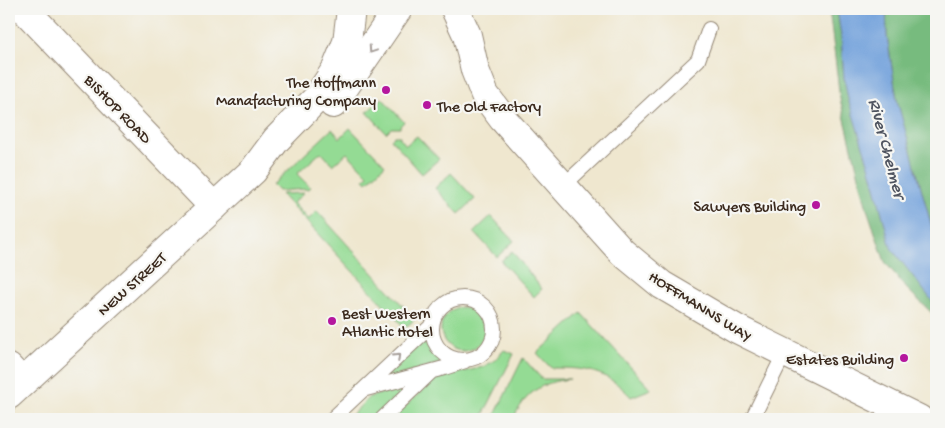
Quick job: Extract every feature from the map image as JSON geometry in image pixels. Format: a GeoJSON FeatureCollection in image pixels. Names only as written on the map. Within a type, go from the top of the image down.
{"type":"FeatureCollection","features":[{"type":"Feature","properties":{"kind":"street","name":"BISHOP ROAD"},"geometry":{"type":"LineString","coordinates":[[24,9],[214,207]]}},
{"type":"Feature","properties":{"kind":"street","name":"NEW STREET"},"geometry":{"type":"LineString","coordinates":[[13,382],[253,171],[276,140],[317,98],[336,69],[347,42],[351,9]]}},
{"type":"Feature","properties":{"kind":"street","name":"NEW STREET"},"geometry":{"type":"LineString","coordinates":[[253,171],[286,151],[330,109],[357,72],[398,9]]}},
{"type":"Feature","properties":{"kind":"street","name":"HOFFMANNS WAY"},"geometry":{"type":"LineString","coordinates":[[455,9],[470,22],[474,70],[485,94],[503,119],[622,252],[662,285],[737,329],[784,354],[919,419]]}},
{"type":"Feature","properties":{"kind":"lane"},"geometry":{"type":"LineString","coordinates":[[564,186],[698,60],[709,29]]}},
{"type":"Feature","properties":{"kind":"lane"},"geometry":{"type":"LineString","coordinates":[[363,390],[432,372],[468,360],[484,352],[490,345],[493,336],[492,318],[488,310],[481,304],[464,298],[447,302],[436,313],[432,325],[434,341],[438,348],[452,358],[468,360]]}},
{"type":"Feature","properties":{"kind":"lane"},"geometry":{"type":"LineString","coordinates":[[332,419],[432,325]]}},
{"type":"Feature","properties":{"kind":"lane"},"geometry":{"type":"LineString","coordinates":[[752,419],[784,354]]}},
{"type":"Feature","properties":{"kind":"lane"},"geometry":{"type":"LineString","coordinates":[[382,419],[432,372]]}},
{"type":"Feature","properties":{"kind":"green space"},"geometry":{"type":"Polygon","coordinates":[[[829,9],[837,9],[848,99],[871,172],[891,247],[936,306],[936,317],[907,289],[885,262],[867,209],[840,99],[829,9]]]}},
{"type":"Feature","properties":{"kind":"green space"},"geometry":{"type":"Polygon","coordinates":[[[886,9],[936,9],[936,242],[897,100],[887,36],[886,9]]]}},
{"type":"Feature","properties":{"kind":"green space"},"geometry":{"type":"Polygon","coordinates":[[[382,98],[404,122],[400,128],[391,128],[386,133],[367,112],[382,98]]]}},
{"type":"Feature","properties":{"kind":"green space"},"geometry":{"type":"Polygon","coordinates":[[[350,128],[385,165],[367,182],[364,179],[368,175],[347,153],[333,165],[321,152],[297,174],[310,187],[308,189],[278,191],[272,185],[332,129],[340,138],[350,128]]]}},
{"type":"Feature","properties":{"kind":"green space"},"geometry":{"type":"Polygon","coordinates":[[[394,136],[400,136],[406,145],[417,136],[439,159],[422,174],[391,139],[394,136]]]}},
{"type":"Feature","properties":{"kind":"green space"},"geometry":{"type":"Polygon","coordinates":[[[451,173],[475,199],[459,214],[435,188],[451,173]]]}},
{"type":"Feature","properties":{"kind":"green space"},"geometry":{"type":"Polygon","coordinates":[[[304,193],[293,203],[308,220],[317,211],[415,319],[405,328],[281,194],[304,193]]]}},
{"type":"Feature","properties":{"kind":"green space"},"geometry":{"type":"Polygon","coordinates":[[[491,216],[514,241],[497,257],[474,232],[491,216]]]}},
{"type":"Feature","properties":{"kind":"green space"},"geometry":{"type":"Polygon","coordinates":[[[512,251],[542,289],[534,297],[501,261],[512,251]]]}},
{"type":"Feature","properties":{"kind":"green space"},"geometry":{"type":"Polygon","coordinates":[[[459,307],[467,307],[479,313],[485,329],[479,345],[467,351],[459,351],[447,345],[441,333],[441,325],[447,313],[459,307]]]}},
{"type":"Feature","properties":{"kind":"green space"},"geometry":{"type":"Polygon","coordinates":[[[581,313],[651,389],[631,397],[613,381],[595,372],[551,368],[537,353],[581,313]]]}},
{"type":"Feature","properties":{"kind":"green space"},"geometry":{"type":"Polygon","coordinates":[[[425,338],[444,362],[381,381],[425,338]]]}},
{"type":"Feature","properties":{"kind":"green space"},"geometry":{"type":"Polygon","coordinates":[[[504,350],[514,354],[481,419],[392,419],[434,379],[483,367],[495,360],[504,350]]]}},
{"type":"Feature","properties":{"kind":"green space"},"geometry":{"type":"Polygon","coordinates":[[[523,358],[542,379],[570,379],[550,383],[535,390],[523,402],[513,419],[493,419],[523,358]]]}},
{"type":"Feature","properties":{"kind":"green space"},"geometry":{"type":"Polygon","coordinates":[[[411,385],[376,419],[348,419],[369,397],[411,385]]]}},
{"type":"Feature","properties":{"kind":"water","name":"River Chelmer"},"geometry":{"type":"Polygon","coordinates":[[[837,9],[886,9],[887,36],[897,100],[936,242],[936,306],[891,248],[871,172],[848,99],[837,9]]]}},
{"type":"Feature","properties":{"kind":"place","name":"The Hoffmann Manafacturing Company"},"geometry":{"type":"Point","coordinates":[386,90]}},
{"type":"Feature","properties":{"kind":"place","name":"The Old Factory"},"geometry":{"type":"Point","coordinates":[427,105]}},
{"type":"Feature","properties":{"kind":"place","name":"Sawyers Building"},"geometry":{"type":"Point","coordinates":[816,205]}},
{"type":"Feature","properties":{"kind":"place","name":"Best Western Atlantic Hotel"},"geometry":{"type":"Point","coordinates":[332,321]}},
{"type":"Feature","properties":{"kind":"place","name":"Estates Building"},"geometry":{"type":"Point","coordinates":[904,358]}}]}
